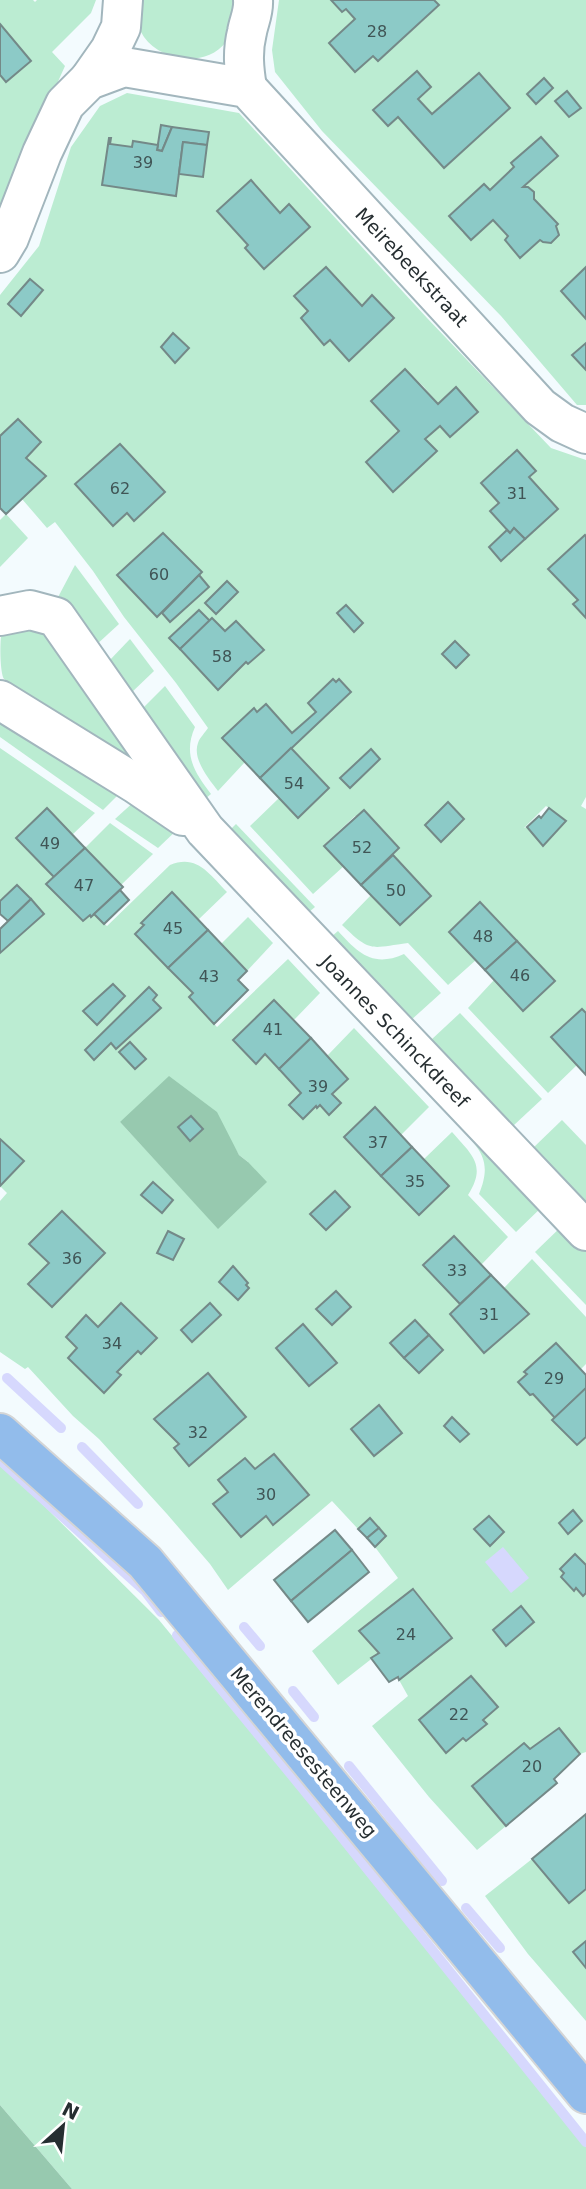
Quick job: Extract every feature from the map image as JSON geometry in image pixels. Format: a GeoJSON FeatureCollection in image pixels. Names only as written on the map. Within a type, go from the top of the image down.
{"type":"FeatureCollection","features":[{"type":"Feature","properties":{"kind":"main road","name":"Merendreesesteenweg"},"geometry":{"type":"LineString","coordinates":[[0,1433],[145,1562],[586,2094]]}},
{"type":"Feature","properties":{"kind":"street"},"geometry":{"type":"LineString","coordinates":[[0,253],[9,238],[42,153],[65,104],[89,80],[110,50],[121,27],[123,0]]}},
{"type":"Feature","properties":{"kind":"street"},"geometry":{"type":"LineString","coordinates":[[89,80],[124,67],[247,88],[243,59],[247,31],[254,10],[253,0]]}},
{"type":"Feature","properties":{"kind":"street","name":"Meirebeekstraat"},"geometry":{"type":"LineString","coordinates":[[247,88],[540,407],[562,423],[586,434]]}},
{"type":"Feature","properties":{"kind":"street","name":"Joannes Schinckdreef"},"geometry":{"type":"LineString","coordinates":[[0,617],[30,610],[56,617],[205,830],[586,1231]]}},
{"type":"Feature","properties":{"kind":"street","name":"Joannes Schinckdreef"},"geometry":{"type":"LineString","coordinates":[[0,701],[136,784],[205,830]]}},
{"type":"Feature","properties":{"kind":"green space"},"geometry":{"type":"Polygon","coordinates":[[[0,0],[96,0],[91,13],[52,52],[65,66],[0,210],[0,75],[7,82],[30,61],[0,24],[0,0]]]}},
{"type":"Feature","properties":{"kind":"green space"},"geometry":{"type":"Polygon","coordinates":[[[135,0],[239,0],[233,27],[226,42],[207,56],[184,59],[162,52],[144,37],[138,24],[135,0]]]}},
{"type":"Feature","properties":{"kind":"green space"},"geometry":{"type":"Polygon","coordinates":[[[279,0],[331,0],[342,12],[346,9],[355,19],[329,43],[355,72],[373,56],[379,61],[439,6],[434,0],[586,0],[586,267],[561,291],[586,319],[586,343],[573,355],[586,370],[586,405],[577,405],[501,316],[322,131],[275,72],[272,50],[279,0]],[[417,71],[374,110],[398,117],[444,168],[509,108],[432,114],[418,99],[431,87],[417,71]],[[542,137],[512,162],[514,167],[490,190],[484,184],[449,215],[463,233],[471,239],[493,220],[508,236],[505,240],[520,258],[540,240],[551,243],[559,235],[557,224],[534,199],[534,192],[523,187],[558,156],[542,137]]]}},
{"type":"Feature","properties":{"kind":"green space"},"geometry":{"type":"Polygon","coordinates":[[[127,93],[239,113],[427,318],[551,448],[586,460],[586,536],[548,569],[578,600],[573,604],[586,618],[586,797],[581,806],[586,809],[586,1013],[581,1009],[551,1037],[577,1065],[548,1093],[468,1008],[494,980],[524,1011],[555,981],[481,902],[449,931],[476,960],[448,985],[408,943],[372,946],[359,940],[342,925],[371,895],[400,925],[431,896],[393,855],[399,848],[355,816],[324,845],[344,866],[313,894],[250,826],[279,798],[298,818],[329,788],[291,748],[351,691],[340,679],[309,703],[316,712],[292,733],[266,705],[257,712],[254,709],[245,762],[218,791],[197,756],[198,743],[208,728],[55,522],[47,528],[22,499],[46,476],[26,458],[41,442],[18,419],[0,436],[0,295],[39,246],[71,147],[100,106],[127,93]],[[161,125],[158,145],[133,142],[132,147],[110,144],[109,139],[103,185],[175,196],[179,174],[203,177],[209,133],[161,125]],[[251,181],[217,211],[248,245],[245,249],[264,269],[310,227],[289,205],[280,213],[251,181]],[[326,267],[295,295],[308,311],[301,318],[324,345],[330,340],[349,361],[372,296],[362,306],[326,267]],[[405,369],[371,401],[399,431],[366,462],[393,492],[436,451],[425,439],[440,426],[450,436],[478,412],[456,388],[438,404],[405,369]],[[120,445],[75,484],[113,525],[127,513],[120,445]],[[517,450],[481,483],[499,503],[490,511],[507,530],[489,548],[501,561],[558,509],[529,477],[535,471],[517,450]],[[163,533],[118,575],[157,617],[201,573],[163,533]],[[199,610],[170,638],[219,689],[246,662],[249,664],[263,650],[236,621],[225,631],[199,610]],[[546,806],[524,828],[527,827],[543,846],[566,821],[546,806]]]}},
{"type":"Feature","properties":{"kind":"green space"},"geometry":{"type":"Polygon","coordinates":[[[6,514],[28,538],[0,567],[0,520],[6,514]]]}},
{"type":"Feature","properties":{"kind":"green space"},"geometry":{"type":"Polygon","coordinates":[[[75,565],[119,624],[95,646],[56,601],[75,565]]]}},
{"type":"Feature","properties":{"kind":"green space"},"geometry":{"type":"Polygon","coordinates":[[[16,625],[44,631],[133,758],[124,757],[4,679],[1,637],[5,631],[16,625]]]}},
{"type":"Feature","properties":{"kind":"green space"},"geometry":{"type":"Polygon","coordinates":[[[130,639],[154,671],[130,694],[108,662],[130,639]]]}},
{"type":"Feature","properties":{"kind":"green space"},"geometry":{"type":"Polygon","coordinates":[[[165,686],[195,727],[190,754],[195,770],[211,794],[205,799],[141,710],[165,686]]]}},
{"type":"Feature","properties":{"kind":"green space"},"geometry":{"type":"Polygon","coordinates":[[[0,712],[122,791],[103,810],[0,737],[0,712]]]}},
{"type":"Feature","properties":{"kind":"green space"},"geometry":{"type":"Polygon","coordinates":[[[0,748],[95,813],[72,835],[47,808],[16,837],[54,877],[47,885],[82,921],[94,914],[107,926],[170,865],[179,862],[188,862],[202,868],[227,892],[198,920],[172,893],[141,923],[144,925],[135,934],[193,993],[190,997],[217,1027],[288,959],[320,993],[294,1020],[274,1000],[233,1040],[255,1064],[265,1054],[301,1093],[303,1119],[316,1106],[320,1105],[329,1114],[340,1104],[332,1094],[348,1078],[327,1056],[354,1028],[429,1107],[401,1135],[375,1107],[344,1137],[419,1215],[449,1186],[424,1159],[452,1132],[466,1147],[477,1168],[474,1185],[468,1195],[508,1237],[481,1265],[453,1236],[424,1265],[460,1304],[451,1314],[484,1353],[528,1315],[504,1288],[532,1259],[586,1317],[586,1364],[581,1369],[556,1344],[525,1372],[527,1374],[518,1382],[530,1395],[533,1394],[577,1445],[586,1437],[586,1565],[575,1554],[560,1569],[564,1573],[561,1577],[574,1590],[576,1588],[583,1596],[586,1593],[586,1752],[580,1754],[559,1728],[530,1749],[506,1826],[477,1850],[429,1797],[372,1726],[408,1696],[399,1680],[452,1638],[414,1589],[360,1631],[379,1653],[338,1685],[312,1651],[398,1578],[375,1547],[386,1536],[370,1519],[358,1529],[332,1501],[228,1590],[210,1564],[99,1439],[73,1416],[28,1367],[25,1369],[0,1352],[0,1201],[7,1193],[0,1186],[24,1161],[0,1139],[0,953],[44,914],[17,886],[0,901],[0,748]],[[150,987],[85,1051],[94,1060],[111,1043],[116,1048],[161,1008],[153,1000],[157,995],[150,987]],[[120,1122],[218,1228],[248,1162],[239,1155],[230,1140],[120,1122]],[[62,1211],[49,1263],[28,1284],[52,1307],[105,1252],[62,1211]],[[335,1291],[316,1308],[332,1325],[351,1308],[335,1291]],[[121,1303],[98,1327],[86,1316],[66,1336],[77,1348],[68,1358],[104,1393],[117,1372],[138,1351],[141,1354],[157,1338],[121,1303]],[[210,1303],[181,1331],[192,1342],[220,1315],[210,1303]],[[414,1320],[390,1343],[419,1373],[443,1350],[414,1320]],[[303,1324],[276,1348],[309,1385],[336,1362],[303,1324]],[[208,1373],[155,1419],[179,1444],[246,1417],[208,1373]],[[379,1406],[374,1455],[402,1433],[379,1406]],[[274,1454],[255,1469],[245,1458],[218,1480],[228,1492],[213,1504],[266,1516],[273,1525],[308,1495],[274,1454]],[[521,1606],[493,1630],[506,1646],[534,1622],[521,1606]],[[471,1676],[419,1720],[446,1753],[486,1723],[483,1720],[498,1707],[471,1676]]]}},
{"type":"Feature","properties":{"kind":"green space"},"geometry":{"type":"Polygon","coordinates":[[[136,800],[180,827],[158,848],[115,819],[136,800]]]}},
{"type":"Feature","properties":{"kind":"green space"},"geometry":{"type":"Polygon","coordinates":[[[110,823],[153,854],[121,885],[85,848],[110,823]]]}},
{"type":"Feature","properties":{"kind":"green space"},"geometry":{"type":"Polygon","coordinates":[[[236,824],[315,907],[309,912],[230,830],[236,824]]]}},
{"type":"Feature","properties":{"kind":"green space"},"geometry":{"type":"Polygon","coordinates":[[[248,917],[273,943],[247,971],[221,944],[248,917]]]}},
{"type":"Feature","properties":{"kind":"green space"},"geometry":{"type":"Polygon","coordinates":[[[338,931],[359,952],[375,959],[404,954],[441,993],[410,1021],[331,937],[338,931]]]}},
{"type":"Feature","properties":{"kind":"green space"},"geometry":{"type":"Polygon","coordinates":[[[460,1013],[542,1099],[513,1126],[431,1040],[460,1013]]]}},
{"type":"Feature","properties":{"kind":"green space"},"geometry":{"type":"Polygon","coordinates":[[[169,1076],[217,1112],[239,1155],[267,1182],[218,1229],[120,1122],[169,1076]]]}},
{"type":"Feature","properties":{"kind":"green space"},"geometry":{"type":"Polygon","coordinates":[[[464,1118],[545,1204],[516,1232],[479,1194],[485,1172],[484,1164],[478,1148],[457,1125],[464,1118]]]}},
{"type":"Feature","properties":{"kind":"green space"},"geometry":{"type":"Polygon","coordinates":[[[562,1120],[586,1145],[586,1204],[533,1148],[562,1120]]]}},
{"type":"Feature","properties":{"kind":"green space"},"geometry":{"type":"Polygon","coordinates":[[[564,1224],[586,1247],[586,1305],[535,1252],[564,1224]]]}},
{"type":"Feature","properties":{"kind":"green space"},"geometry":{"type":"Polygon","coordinates":[[[0,1462],[159,1620],[586,2138],[586,2189],[72,2189],[0,2105],[0,1462]]]}},
{"type":"Feature","properties":{"kind":"green space"},"geometry":{"type":"Polygon","coordinates":[[[532,1859],[586,1889],[586,1941],[573,1952],[586,1968],[586,2021],[528,1954],[485,1896],[532,1859]]]}},
{"type":"Feature","properties":{"kind":"green space"},"geometry":{"type":"Polygon","coordinates":[[[0,2105],[72,2189],[0,2189],[0,2105]]]}},
{"type":"Feature","properties":{"kind":"water"},"geometry":{"type":"Polygon","coordinates":[[[503,1547],[529,1578],[511,1593],[485,1562],[503,1547]]]}},
{"type":"Feature","properties":{"kind":"building"},"geometry":{"type":"Polygon","coordinates":[[[331,0],[434,0],[439,5],[378,61],[373,56],[355,72],[329,43],[355,19],[346,9],[342,12],[331,0]]]}},
{"type":"Feature","properties":{"kind":"building"},"geometry":{"type":"Polygon","coordinates":[[[0,24],[31,61],[6,82],[0,75],[0,24]]]}},
{"type":"Feature","properties":{"kind":"building"},"geometry":{"type":"Polygon","coordinates":[[[417,71],[431,87],[418,99],[432,114],[479,73],[510,108],[444,168],[398,117],[388,126],[373,110],[417,71]]]}},
{"type":"Feature","properties":{"kind":"building"},"geometry":{"type":"Polygon","coordinates":[[[544,78],[553,88],[536,104],[527,94],[544,78]]]}},
{"type":"Feature","properties":{"kind":"building"},"geometry":{"type":"Polygon","coordinates":[[[567,91],[581,108],[569,117],[555,101],[567,91]]]}},
{"type":"Feature","properties":{"kind":"building"},"geometry":{"type":"Polygon","coordinates":[[[161,125],[172,127],[162,151],[157,150],[161,125]]]}},
{"type":"Feature","properties":{"kind":"building"},"geometry":{"type":"Polygon","coordinates":[[[172,127],[209,132],[207,145],[183,142],[176,196],[102,185],[109,138],[110,144],[132,147],[133,141],[158,145],[157,150],[162,151],[172,127]]]}},
{"type":"Feature","properties":{"kind":"building"},"geometry":{"type":"Polygon","coordinates":[[[541,137],[558,156],[523,187],[534,192],[534,199],[558,224],[556,226],[559,235],[551,243],[540,240],[520,258],[505,240],[508,236],[493,220],[471,240],[449,216],[484,184],[490,190],[514,167],[511,163],[541,137]]]}},
{"type":"Feature","properties":{"kind":"building"},"geometry":{"type":"Polygon","coordinates":[[[183,142],[207,145],[203,177],[179,174],[183,142]]]}},
{"type":"Feature","properties":{"kind":"building"},"geometry":{"type":"Polygon","coordinates":[[[251,180],[280,213],[289,204],[310,227],[264,269],[245,248],[248,245],[217,211],[251,180]]]}},
{"type":"Feature","properties":{"kind":"building"},"geometry":{"type":"Polygon","coordinates":[[[326,267],[362,306],[372,295],[394,318],[349,361],[330,340],[324,345],[301,318],[308,311],[294,296],[326,267]]]}},
{"type":"Feature","properties":{"kind":"building"},"geometry":{"type":"Polygon","coordinates":[[[586,267],[586,319],[561,291],[586,267]]]}},
{"type":"Feature","properties":{"kind":"building"},"geometry":{"type":"Polygon","coordinates":[[[30,279],[43,290],[21,316],[8,304],[30,279]]]}},
{"type":"Feature","properties":{"kind":"building"},"geometry":{"type":"Polygon","coordinates":[[[173,333],[189,348],[175,363],[161,347],[173,333]]]}},
{"type":"Feature","properties":{"kind":"building"},"geometry":{"type":"Polygon","coordinates":[[[586,343],[586,370],[572,355],[586,343]]]}},
{"type":"Feature","properties":{"kind":"building"},"geometry":{"type":"Polygon","coordinates":[[[405,369],[438,404],[456,387],[478,412],[450,437],[440,426],[425,439],[437,451],[393,492],[366,462],[399,431],[371,401],[405,369]]]}},
{"type":"Feature","properties":{"kind":"building"},"geometry":{"type":"Polygon","coordinates":[[[18,419],[41,442],[26,458],[46,476],[6,514],[0,508],[0,436],[18,419]]]}},
{"type":"Feature","properties":{"kind":"building"},"geometry":{"type":"Polygon","coordinates":[[[120,444],[165,492],[134,521],[127,513],[113,526],[75,484],[120,444]]]}},
{"type":"Feature","properties":{"kind":"building"},"geometry":{"type":"Polygon","coordinates":[[[517,450],[536,471],[529,477],[558,509],[525,539],[514,528],[510,533],[490,511],[499,503],[481,483],[517,450]]]}},
{"type":"Feature","properties":{"kind":"building"},"geometry":{"type":"Polygon","coordinates":[[[514,528],[525,539],[501,561],[489,547],[507,530],[510,533],[514,528]]]}},
{"type":"Feature","properties":{"kind":"building"},"geometry":{"type":"Polygon","coordinates":[[[163,533],[202,572],[157,617],[117,575],[163,533]]]}},
{"type":"Feature","properties":{"kind":"building"},"geometry":{"type":"Polygon","coordinates":[[[585,535],[586,618],[573,604],[578,600],[548,569],[585,535]]]}},
{"type":"Feature","properties":{"kind":"building"},"geometry":{"type":"Polygon","coordinates":[[[199,575],[209,587],[170,622],[162,613],[199,575]]]}},
{"type":"Feature","properties":{"kind":"building"},"geometry":{"type":"Polygon","coordinates":[[[227,581],[238,592],[216,614],[205,603],[227,581]]]}},
{"type":"Feature","properties":{"kind":"building"},"geometry":{"type":"Polygon","coordinates":[[[346,605],[363,623],[354,632],[337,613],[346,605]]]}},
{"type":"Feature","properties":{"kind":"building"},"geometry":{"type":"Polygon","coordinates":[[[199,610],[210,621],[180,649],[169,638],[199,610]]]}},
{"type":"Feature","properties":{"kind":"building"},"geometry":{"type":"Polygon","coordinates":[[[212,618],[225,631],[236,621],[264,650],[248,664],[246,662],[218,690],[180,649],[212,618]]]}},
{"type":"Feature","properties":{"kind":"building"},"geometry":{"type":"Polygon","coordinates":[[[455,641],[469,655],[456,668],[442,654],[455,641]]]}},
{"type":"Feature","properties":{"kind":"building"},"geometry":{"type":"Polygon","coordinates":[[[333,679],[336,682],[339,679],[351,692],[260,778],[222,738],[254,708],[257,712],[266,704],[292,733],[316,712],[308,703],[333,679]]]}},
{"type":"Feature","properties":{"kind":"building"},"geometry":{"type":"Polygon","coordinates":[[[291,748],[329,788],[298,818],[260,778],[291,748]]]}},
{"type":"Feature","properties":{"kind":"building"},"geometry":{"type":"Polygon","coordinates":[[[371,749],[380,759],[350,788],[340,778],[371,749]]]}},
{"type":"Feature","properties":{"kind":"building"},"geometry":{"type":"Polygon","coordinates":[[[448,802],[464,819],[441,842],[425,825],[448,802]]]}},
{"type":"Feature","properties":{"kind":"building"},"geometry":{"type":"Polygon","coordinates":[[[47,808],[85,848],[54,877],[16,838],[47,808]]]}},
{"type":"Feature","properties":{"kind":"building"},"geometry":{"type":"Polygon","coordinates":[[[549,808],[566,821],[543,846],[527,827],[539,816],[541,818],[549,808]]]}},
{"type":"Feature","properties":{"kind":"building"},"geometry":{"type":"Polygon","coordinates":[[[364,810],[399,848],[361,885],[324,846],[364,810]]]}},
{"type":"Feature","properties":{"kind":"building"},"geometry":{"type":"Polygon","coordinates":[[[85,848],[123,887],[91,917],[90,915],[83,921],[46,884],[85,848]]]}},
{"type":"Feature","properties":{"kind":"building"},"geometry":{"type":"Polygon","coordinates":[[[393,855],[431,896],[400,925],[361,885],[393,855]]]}},
{"type":"Feature","properties":{"kind":"building"},"geometry":{"type":"Polygon","coordinates":[[[17,885],[31,899],[8,921],[0,914],[0,901],[17,885]]]}},
{"type":"Feature","properties":{"kind":"building"},"geometry":{"type":"Polygon","coordinates":[[[120,890],[129,900],[104,924],[94,914],[120,890]]]}},
{"type":"Feature","properties":{"kind":"building"},"geometry":{"type":"Polygon","coordinates":[[[172,892],[208,930],[168,968],[135,934],[144,925],[141,923],[172,892]]]}},
{"type":"Feature","properties":{"kind":"building"},"geometry":{"type":"Polygon","coordinates":[[[31,899],[44,914],[0,953],[0,929],[31,899]]]}},
{"type":"Feature","properties":{"kind":"building"},"geometry":{"type":"Polygon","coordinates":[[[480,902],[517,941],[485,970],[449,932],[480,902]]]}},
{"type":"Feature","properties":{"kind":"building"},"geometry":{"type":"Polygon","coordinates":[[[208,930],[247,971],[238,980],[248,990],[214,1024],[189,997],[193,993],[168,968],[208,930]]]}},
{"type":"Feature","properties":{"kind":"building"},"geometry":{"type":"Polygon","coordinates":[[[517,941],[555,981],[523,1011],[485,970],[517,941]]]}},
{"type":"Feature","properties":{"kind":"building"},"geometry":{"type":"Polygon","coordinates":[[[113,984],[125,996],[97,1025],[83,1011],[113,984]]]}},
{"type":"Feature","properties":{"kind":"building"},"geometry":{"type":"Polygon","coordinates":[[[149,987],[157,995],[153,1000],[161,1008],[116,1049],[111,1043],[94,1060],[85,1050],[149,987]]]}},
{"type":"Feature","properties":{"kind":"building"},"geometry":{"type":"Polygon","coordinates":[[[274,1000],[311,1038],[279,1069],[265,1054],[256,1064],[233,1040],[274,1000]]]}},
{"type":"Feature","properties":{"kind":"building"},"geometry":{"type":"Polygon","coordinates":[[[582,1009],[586,1013],[586,1075],[551,1037],[582,1009]]]}},
{"type":"Feature","properties":{"kind":"building"},"geometry":{"type":"Polygon","coordinates":[[[311,1038],[348,1079],[332,1094],[341,1103],[329,1115],[320,1105],[303,1119],[289,1105],[301,1093],[279,1069],[311,1038]]]}},
{"type":"Feature","properties":{"kind":"building"},"geometry":{"type":"Polygon","coordinates":[[[130,1042],[146,1059],[135,1069],[119,1052],[130,1042]]]}},
{"type":"Feature","properties":{"kind":"building"},"geometry":{"type":"Polygon","coordinates":[[[375,1107],[412,1147],[381,1176],[344,1137],[375,1107]]]}},
{"type":"Feature","properties":{"kind":"building"},"geometry":{"type":"Polygon","coordinates":[[[191,1116],[203,1129],[190,1141],[178,1127],[191,1116]]]}},
{"type":"Feature","properties":{"kind":"building"},"geometry":{"type":"Polygon","coordinates":[[[0,1139],[24,1161],[0,1186],[0,1139]]]}},
{"type":"Feature","properties":{"kind":"building"},"geometry":{"type":"Polygon","coordinates":[[[412,1147],[449,1186],[419,1215],[381,1176],[412,1147]]]}},
{"type":"Feature","properties":{"kind":"building"},"geometry":{"type":"Polygon","coordinates":[[[153,1182],[173,1200],[162,1213],[141,1195],[153,1182]]]}},
{"type":"Feature","properties":{"kind":"building"},"geometry":{"type":"Polygon","coordinates":[[[335,1191],[350,1207],[326,1230],[310,1214],[335,1191]]]}},
{"type":"Feature","properties":{"kind":"building"},"geometry":{"type":"Polygon","coordinates":[[[62,1211],[105,1253],[52,1307],[28,1284],[49,1263],[29,1244],[62,1211]]]}},
{"type":"Feature","properties":{"kind":"building"},"geometry":{"type":"Polygon","coordinates":[[[168,1231],[184,1239],[173,1260],[157,1253],[168,1231]]]}},
{"type":"Feature","properties":{"kind":"building"},"geometry":{"type":"Polygon","coordinates":[[[454,1236],[491,1275],[460,1304],[423,1265],[454,1236]]]}},
{"type":"Feature","properties":{"kind":"building"},"geometry":{"type":"Polygon","coordinates":[[[233,1266],[248,1283],[246,1285],[249,1288],[238,1300],[219,1282],[233,1266]]]}},
{"type":"Feature","properties":{"kind":"building"},"geometry":{"type":"Polygon","coordinates":[[[491,1275],[529,1314],[484,1353],[450,1314],[491,1275]]]}},
{"type":"Feature","properties":{"kind":"building"},"geometry":{"type":"Polygon","coordinates":[[[336,1291],[351,1307],[332,1325],[316,1309],[336,1291]]]}},
{"type":"Feature","properties":{"kind":"building"},"geometry":{"type":"Polygon","coordinates":[[[121,1303],[157,1338],[141,1354],[138,1351],[117,1372],[121,1375],[104,1393],[68,1358],[77,1348],[66,1337],[86,1315],[98,1327],[121,1303]]]}},
{"type":"Feature","properties":{"kind":"building"},"geometry":{"type":"Polygon","coordinates":[[[210,1303],[221,1315],[192,1342],[181,1330],[210,1303]]]}},
{"type":"Feature","properties":{"kind":"building"},"geometry":{"type":"Polygon","coordinates":[[[415,1320],[429,1335],[404,1358],[390,1343],[415,1320]]]}},
{"type":"Feature","properties":{"kind":"building"},"geometry":{"type":"Polygon","coordinates":[[[303,1324],[337,1363],[309,1386],[276,1348],[303,1324]]]}},
{"type":"Feature","properties":{"kind":"building"},"geometry":{"type":"Polygon","coordinates":[[[429,1335],[443,1350],[419,1373],[404,1358],[429,1335]]]}},
{"type":"Feature","properties":{"kind":"building"},"geometry":{"type":"Polygon","coordinates":[[[556,1343],[586,1375],[586,1388],[555,1418],[518,1382],[527,1374],[524,1372],[556,1343]]]}},
{"type":"Feature","properties":{"kind":"building"},"geometry":{"type":"Polygon","coordinates":[[[208,1373],[246,1417],[189,1466],[174,1448],[179,1444],[154,1419],[208,1373]]]}},
{"type":"Feature","properties":{"kind":"building"},"geometry":{"type":"Polygon","coordinates":[[[586,1388],[586,1437],[577,1445],[552,1420],[586,1388]]]}},
{"type":"Feature","properties":{"kind":"building"},"geometry":{"type":"Polygon","coordinates":[[[379,1405],[402,1433],[374,1456],[351,1429],[379,1405]]]}},
{"type":"Feature","properties":{"kind":"building"},"geometry":{"type":"Polygon","coordinates":[[[452,1417],[469,1434],[460,1442],[444,1426],[452,1417]]]}},
{"type":"Feature","properties":{"kind":"building"},"geometry":{"type":"Polygon","coordinates":[[[274,1454],[309,1495],[273,1525],[266,1516],[241,1537],[213,1504],[228,1492],[218,1480],[245,1458],[255,1469],[274,1454]]]}},
{"type":"Feature","properties":{"kind":"building"},"geometry":{"type":"Polygon","coordinates":[[[573,1510],[582,1521],[568,1534],[559,1523],[573,1510]]]}},
{"type":"Feature","properties":{"kind":"building"},"geometry":{"type":"Polygon","coordinates":[[[489,1516],[504,1532],[490,1546],[474,1529],[489,1516]]]}},
{"type":"Feature","properties":{"kind":"building"},"geometry":{"type":"Polygon","coordinates":[[[370,1518],[379,1528],[367,1538],[358,1529],[370,1518]]]}},
{"type":"Feature","properties":{"kind":"building"},"geometry":{"type":"Polygon","coordinates":[[[379,1528],[386,1536],[375,1547],[367,1538],[379,1528]]]}},
{"type":"Feature","properties":{"kind":"building"},"geometry":{"type":"Polygon","coordinates":[[[335,1530],[352,1550],[291,1601],[274,1580],[335,1530]]]}},
{"type":"Feature","properties":{"kind":"building"},"geometry":{"type":"Polygon","coordinates":[[[352,1550],[369,1572],[308,1622],[291,1601],[352,1550]]]}},
{"type":"Feature","properties":{"kind":"building"},"geometry":{"type":"Polygon","coordinates":[[[575,1554],[586,1565],[586,1593],[583,1596],[561,1577],[564,1573],[560,1569],[575,1554]]]}},
{"type":"Feature","properties":{"kind":"building"},"geometry":{"type":"Polygon","coordinates":[[[413,1589],[452,1638],[399,1680],[398,1677],[389,1682],[371,1658],[379,1653],[359,1631],[413,1589]]]}},
{"type":"Feature","properties":{"kind":"building"},"geometry":{"type":"Polygon","coordinates":[[[521,1606],[534,1622],[506,1646],[493,1630],[521,1606]]]}},
{"type":"Feature","properties":{"kind":"building"},"geometry":{"type":"Polygon","coordinates":[[[471,1676],[498,1707],[483,1720],[487,1724],[466,1741],[463,1738],[446,1753],[419,1720],[471,1676]]]}},
{"type":"Feature","properties":{"kind":"building"},"geometry":{"type":"Polygon","coordinates":[[[559,1728],[580,1754],[554,1779],[557,1783],[506,1826],[472,1786],[524,1743],[530,1749],[559,1728]]]}},
{"type":"Feature","properties":{"kind":"building"},"geometry":{"type":"Polygon","coordinates":[[[586,1814],[586,1889],[569,1903],[532,1859],[586,1814]]]}},
{"type":"Feature","properties":{"kind":"building"},"geometry":{"type":"Polygon","coordinates":[[[586,1941],[586,1968],[573,1952],[586,1941]]]}},
{"type":"Feature","properties":{"kind":"waterway"},"geometry":{"type":"LineString","coordinates":[[7,1378],[61,1428]]}},
{"type":"Feature","properties":{"kind":"waterway"},"geometry":{"type":"LineString","coordinates":[[82,1447],[138,1504]]}},
{"type":"Feature","properties":{"kind":"waterway"},"geometry":{"type":"LineString","coordinates":[[0,1460],[145,1591],[161,1612]]}},
{"type":"Feature","properties":{"kind":"waterway"},"geometry":{"type":"LineString","coordinates":[[244,1627],[260,1646]]}},
{"type":"Feature","properties":{"kind":"waterway"},"geometry":{"type":"LineString","coordinates":[[177,1635],[586,2142]]}},
{"type":"Feature","properties":{"kind":"waterway"},"geometry":{"type":"LineString","coordinates":[[293,1691],[314,1717]]}},
{"type":"Feature","properties":{"kind":"waterway"},"geometry":{"type":"LineString","coordinates":[[349,1766],[442,1881]]}},
{"type":"Feature","properties":{"kind":"waterway"},"geometry":{"type":"LineString","coordinates":[[466,1908],[500,1948]]}}]}
